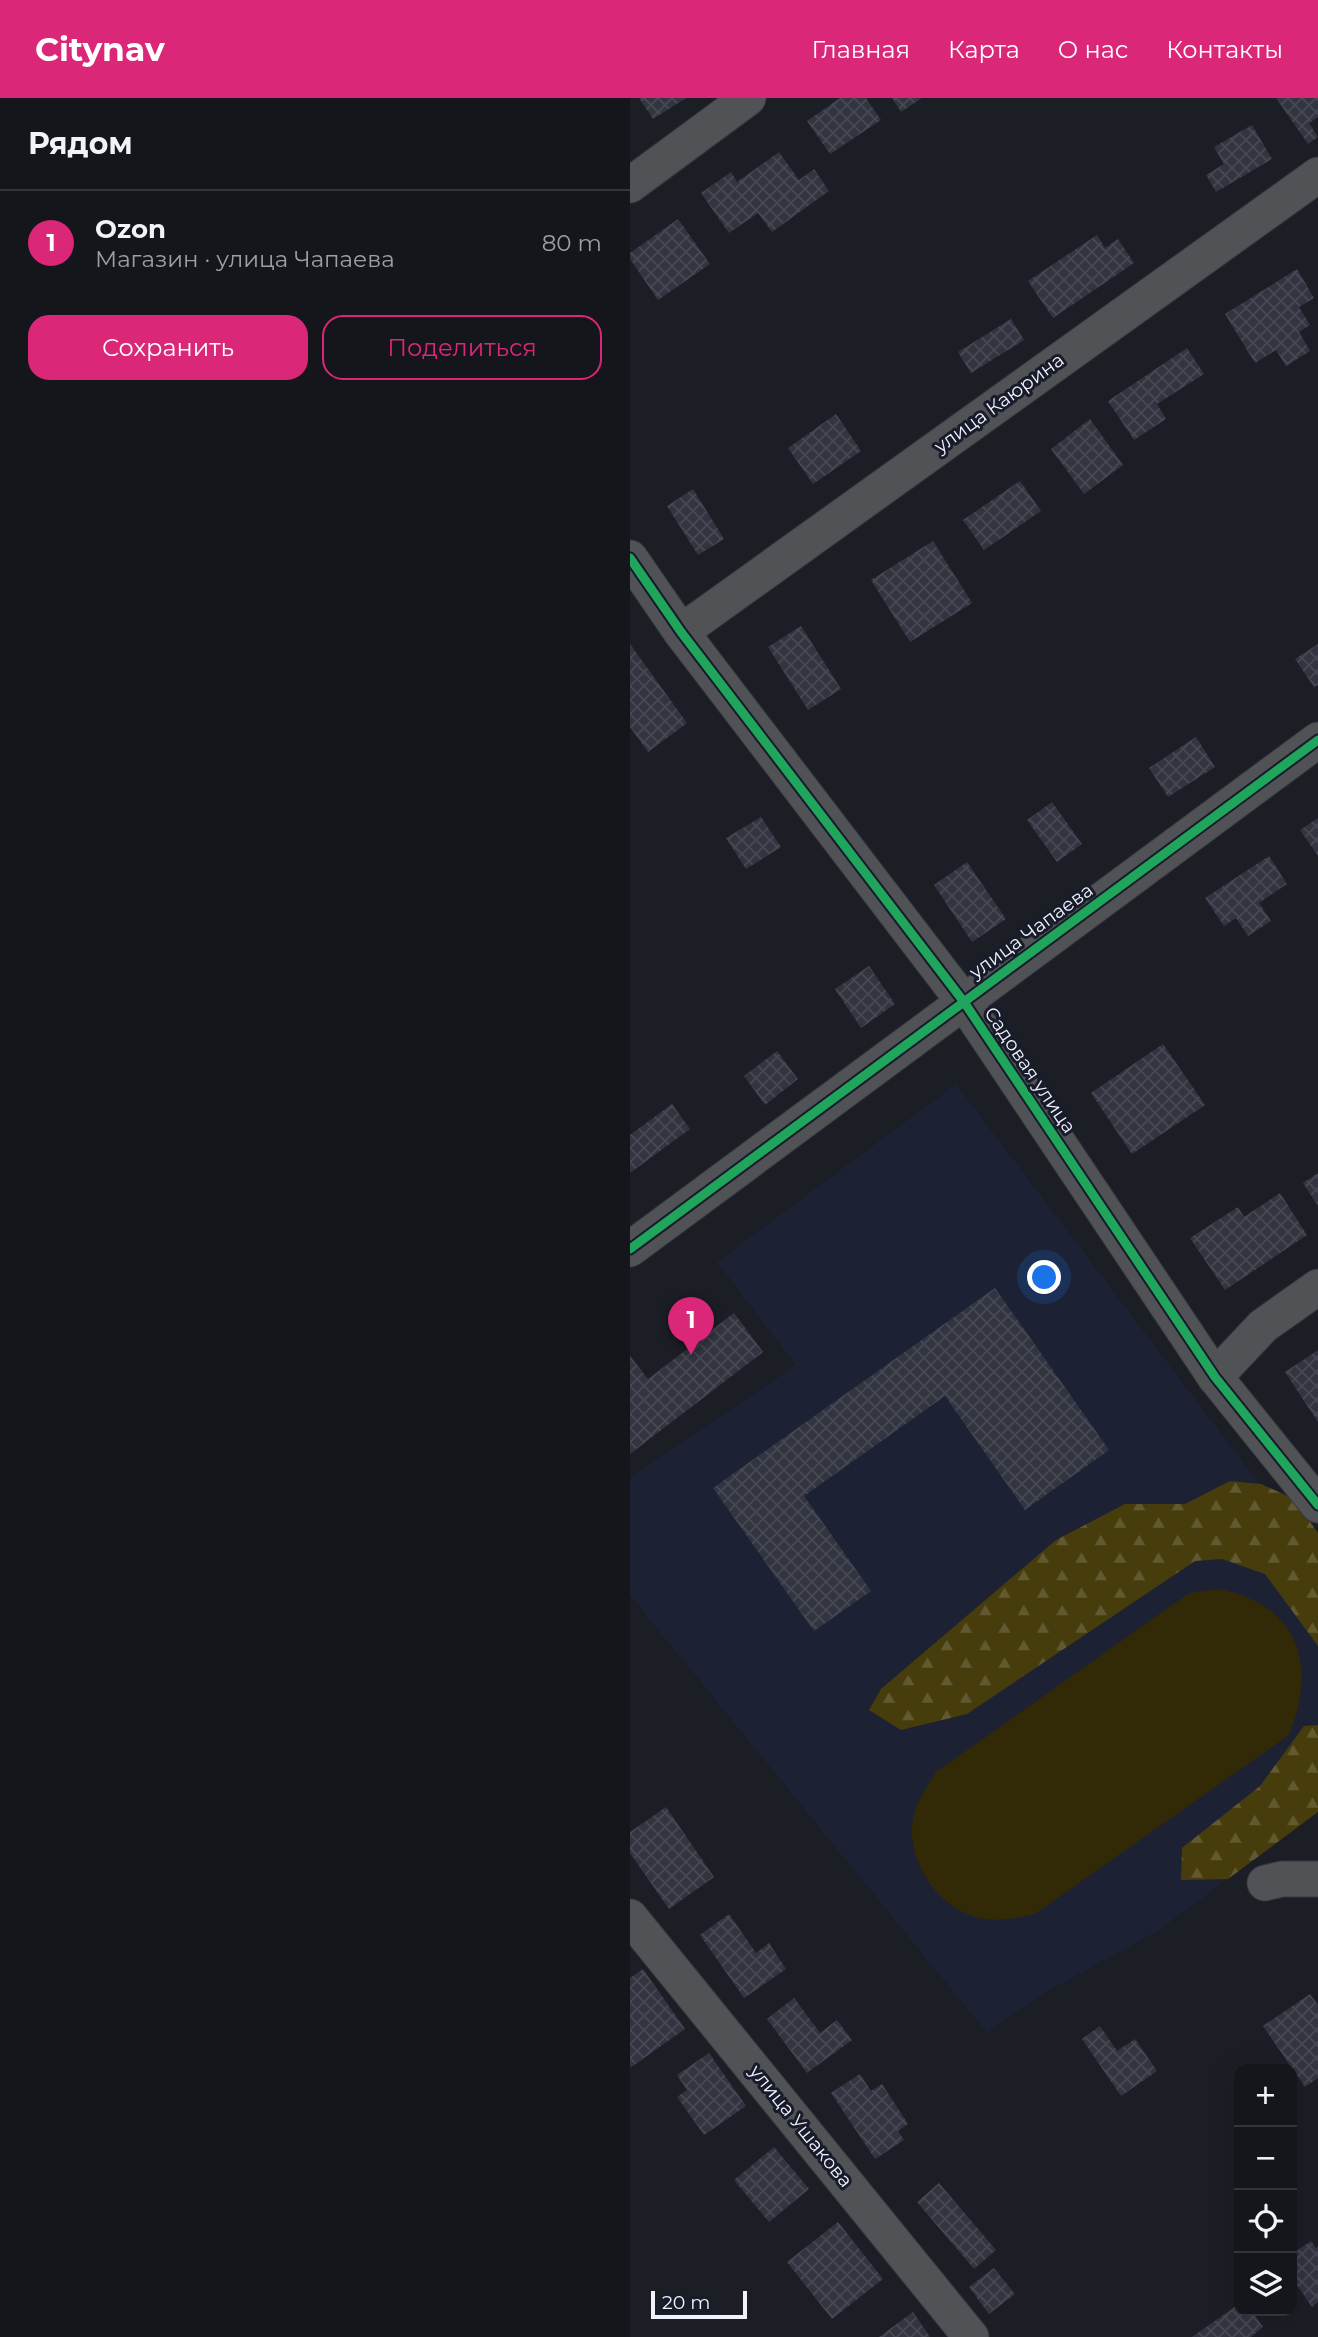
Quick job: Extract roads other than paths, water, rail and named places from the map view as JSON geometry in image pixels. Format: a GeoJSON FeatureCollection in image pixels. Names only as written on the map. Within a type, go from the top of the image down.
{"type":"FeatureCollection","features":[{"type":"Feature","properties":{"kind":"street"},"geometry":{"type":"LineString","coordinates":[[630,185],[748,98]]}},
{"type":"Feature","properties":{"kind":"street","name":"улица Каюрина"},"geometry":{"type":"LineString","coordinates":[[681,632],[1318,175]]}},
{"type":"Feature","properties":{"kind":"street","name":"Садовая улица"},"geometry":{"type":"LineString","coordinates":[[630,558],[681,632],[964,1002],[1214,1377],[1318,1505]]}},
{"type":"Feature","properties":{"kind":"street","name":"улица Чапаева"},"geometry":{"type":"LineString","coordinates":[[630,1249],[1318,740]]}},
{"type":"Feature","properties":{"kind":"street"},"geometry":{"type":"LineString","coordinates":[[1214,1377],[1263,1326],[1318,1287]]}},
{"type":"Feature","properties":{"kind":"street"},"geometry":{"type":"LineString","coordinates":[[1265,1883],[1282,1879],[1318,1879]]}},
{"type":"Feature","properties":{"kind":"street","name":"улица Ушакова"},"geometry":{"type":"LineString","coordinates":[[630,1917],[971,2337]]}},
{"type":"Feature","properties":{"kind":"place","name":"Ozon"},"geometry":{"type":"Point","coordinates":[691,1355]}}]}
